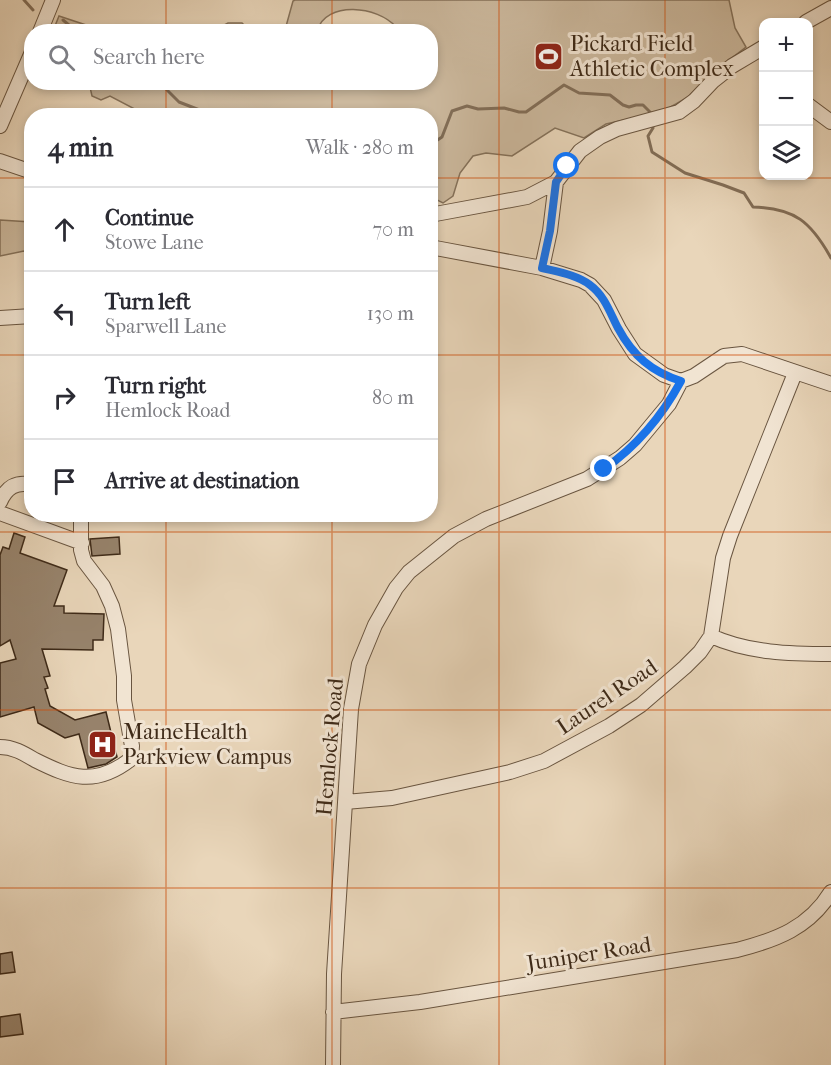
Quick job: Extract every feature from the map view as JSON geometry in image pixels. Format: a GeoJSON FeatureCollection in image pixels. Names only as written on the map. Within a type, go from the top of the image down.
{"type":"FeatureCollection","features":[{"type":"Feature","properties":{"kind":"street"},"geometry":{"type":"LineString","coordinates":[[43,24],[53,0]]}},
{"type":"Feature","properties":{"kind":"street"},"geometry":{"type":"LineString","coordinates":[[813,18],[831,8]]}},
{"type":"Feature","properties":{"kind":"street"},"geometry":{"type":"LineString","coordinates":[[438,214],[527,197],[556,182],[580,151],[600,137],[617,129],[679,111],[694,101],[713,81],[732,66],[759,50]]}},
{"type":"Feature","properties":{"kind":"street"},"geometry":{"type":"LineString","coordinates":[[0,126],[24,70]]}},
{"type":"Feature","properties":{"kind":"street"},"geometry":{"type":"LineString","coordinates":[[813,109],[831,122]]}},
{"type":"Feature","properties":{"kind":"street"},"geometry":{"type":"LineString","coordinates":[[0,160],[24,169]]}},
{"type":"Feature","properties":{"kind":"street"},"geometry":{"type":"LineString","coordinates":[[542,268],[552,221],[556,182]]}},
{"type":"Feature","properties":{"kind":"street"},"geometry":{"type":"LineString","coordinates":[[438,248],[542,268],[572,276],[590,285],[604,300],[635,354],[664,375],[681,381],[694,376],[715,361],[733,354],[742,354],[831,384]]}},
{"type":"Feature","properties":{"kind":"street"},"geometry":{"type":"LineString","coordinates":[[0,318],[24,316]]}},
{"type":"Feature","properties":{"kind":"street","name":"Laurel Road"},"geometry":{"type":"LineString","coordinates":[[345,802],[392,798],[510,772],[552,757],[609,726],[656,694],[700,652],[711,636],[723,558],[730,536],[795,373]]}},
{"type":"Feature","properties":{"kind":"street","name":"Hemlock Road"},"geometry":{"type":"LineString","coordinates":[[333,1065],[334,975],[351,709],[359,664],[375,625],[396,588],[423,559],[462,532],[486,519],[587,479],[620,458],[635,445],[669,404],[681,381]]}},
{"type":"Feature","properties":{"kind":"street"},"geometry":{"type":"LineString","coordinates":[[0,502],[7,490],[15,484],[24,485]]}},
{"type":"Feature","properties":{"kind":"street"},"geometry":{"type":"LineString","coordinates":[[0,513],[24,522]]}},
{"type":"Feature","properties":{"kind":"street"},"geometry":{"type":"LineString","coordinates":[[25,522],[82,543]]}},
{"type":"Feature","properties":{"kind":"street"},"geometry":{"type":"LineString","coordinates":[[0,747],[14,749],[60,773],[78,777],[105,774],[131,759],[132,746],[124,700],[122,652],[116,617],[103,586],[84,561],[81,522]]}},
{"type":"Feature","properties":{"kind":"street"},"geometry":{"type":"LineString","coordinates":[[711,636],[733,645],[750,648],[793,653],[831,654]]}},
{"type":"Feature","properties":{"kind":"street","name":"Juniper Road"},"geometry":{"type":"LineString","coordinates":[[333,1012],[420,1002],[737,950],[771,941],[803,925],[817,912],[831,892]]}},
{"type":"Feature","properties":{"kind":"shaded area"},"geometry":{"type":"Polygon","coordinates":[[[729,0],[735,28],[746,47],[711,74],[688,97],[661,112],[606,124],[584,138],[555,128],[512,156],[486,153],[473,156],[460,173],[453,196],[443,203],[438,200],[438,108],[133,108],[110,96],[101,100],[92,96],[91,90],[438,90],[438,24],[393,24],[377,14],[353,10],[331,14],[320,24],[287,24],[293,1],[729,0]]]}},
{"type":"Feature","properties":{"kind":"shaded area"},"geometry":{"type":"Polygon","coordinates":[[[59,16],[83,24],[56,24],[59,16]]]}},
{"type":"Feature","properties":{"kind":"shaded area"},"geometry":{"type":"Polygon","coordinates":[[[0,220],[24,222],[24,251],[0,256],[0,220]]]}},
{"type":"Feature","properties":{"kind":"building","name":"MaineHealth Parkview Campus"},"geometry":{"type":"Polygon","coordinates":[[[14,533],[25,537],[20,553],[67,570],[54,606],[64,606],[64,613],[104,614],[103,640],[93,640],[93,650],[42,649],[50,676],[44,677],[50,706],[75,720],[106,712],[117,757],[106,764],[88,768],[79,734],[65,738],[38,723],[34,707],[0,717],[0,663],[16,659],[10,640],[0,646],[0,555],[3,547],[9,549],[14,533]]]}},
{"type":"Feature","properties":{"kind":"building"},"geometry":{"type":"Polygon","coordinates":[[[119,537],[120,554],[92,556],[90,539],[119,537]]]}},
{"type":"Feature","properties":{"kind":"building"},"geometry":{"type":"Polygon","coordinates":[[[12,952],[15,972],[0,974],[0,954],[12,952]]]}},
{"type":"Feature","properties":{"kind":"building"},"geometry":{"type":"Polygon","coordinates":[[[20,1014],[23,1034],[0,1037],[0,1017],[20,1014]]]}},
{"type":"Feature","properties":{"kind":"waterway"},"geometry":{"type":"LineString","coordinates":[[24,0],[33,10]]}},
{"type":"Feature","properties":{"kind":"waterway"},"geometry":{"type":"LineString","coordinates":[[63,20],[68,24]]}},
{"type":"Feature","properties":{"kind":"waterway"},"geometry":{"type":"LineString","coordinates":[[438,140],[442,137],[452,111],[467,106],[478,109],[504,108],[526,112],[564,85],[579,93],[610,95],[629,107],[643,105],[651,113]]}},
{"type":"Feature","properties":{"kind":"waterway"},"geometry":{"type":"LineString","coordinates":[[167,90],[179,102],[194,108]]}},
{"type":"Feature","properties":{"kind":"waterway"},"geometry":{"type":"LineString","coordinates":[[653,128],[648,136],[652,152],[685,173],[744,193],[753,207],[780,210],[800,219],[809,226],[831,258]]}},
{"type":"Feature","properties":{"kind":"place","name":"Pickard Field Athletic Complex"},"geometry":{"type":"Point","coordinates":[549,57]}},
{"type":"Feature","properties":{"kind":"place","name":"MaineHealth Parkview Campus"},"geometry":{"type":"Point","coordinates":[102,745]}},
{"type":"Feature","properties":{"kind":"route"},"geometry":{"type":"LineString","coordinates":[[567,166],[556,182],[550,231],[542,268],[572,276],[590,285],[604,300],[635,354],[664,375],[681,381],[669,404],[635,445],[604,469]]}}]}
